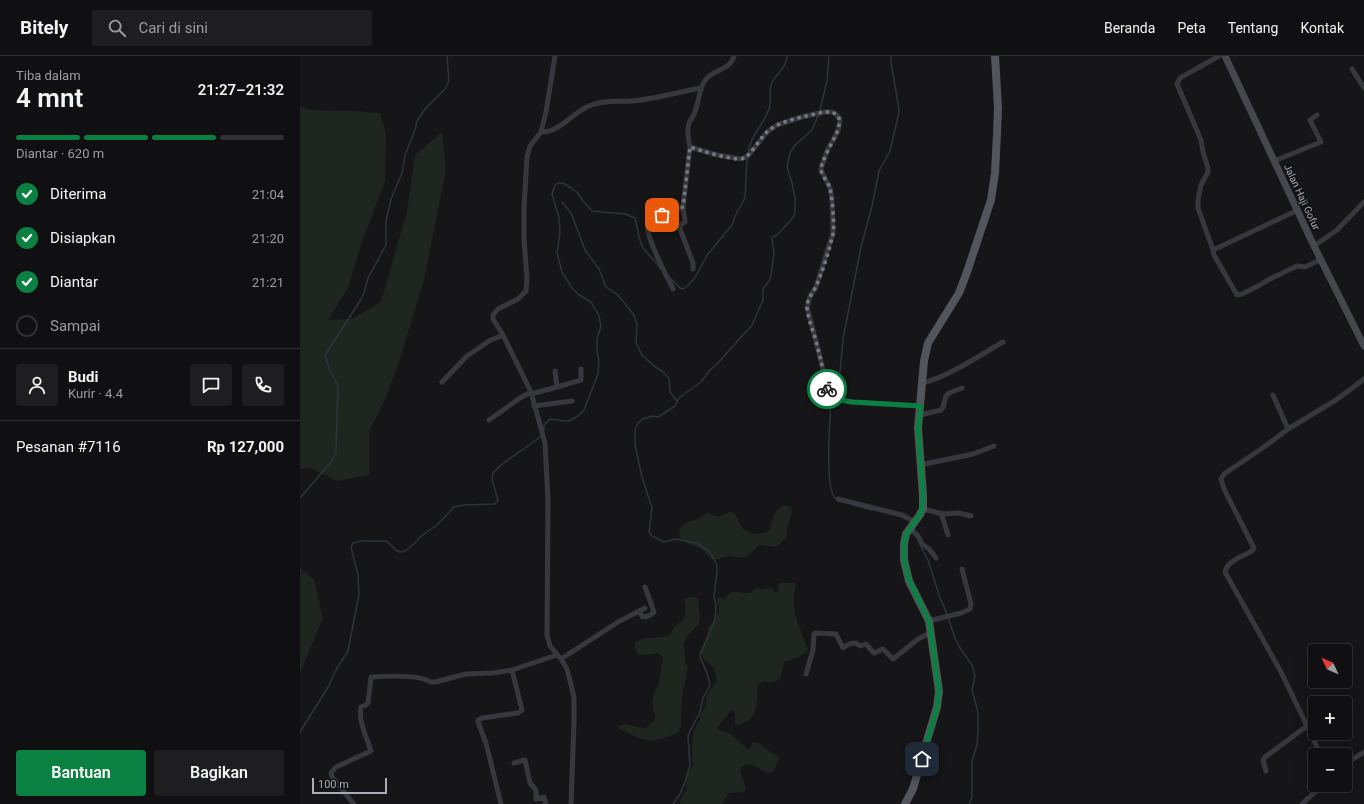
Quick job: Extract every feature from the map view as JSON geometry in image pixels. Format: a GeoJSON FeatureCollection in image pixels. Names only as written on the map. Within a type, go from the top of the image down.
{"type":"FeatureCollection","features":[{"type":"Feature","properties":{"kind":"main road"},"geometry":{"type":"LineString","coordinates":[[905,804],[915,783],[937,707],[939,694],[929,621],[909,580],[904,560],[904,544],[906,534],[922,509],[923,495],[918,428],[921,410],[924,361],[928,343],[959,293],[991,200],[995,173],[998,108],[995,56]]}},
{"type":"Feature","properties":{"kind":"street"},"geometry":{"type":"LineString","coordinates":[[555,56],[546,112],[541,132],[530,146],[527,157],[524,223],[527,279],[526,291],[518,299],[502,306],[493,315],[493,319],[503,335],[531,393],[545,443],[548,500],[546,579],[547,635],[550,646],[567,669],[574,697],[571,804]]}},
{"type":"Feature","properties":{"kind":"street"},"geometry":{"type":"LineString","coordinates":[[693,269],[693,264],[679,229],[679,226],[685,222],[683,207],[690,147],[687,129],[695,112],[702,88],[707,78],[730,64],[733,61],[734,56]]}},
{"type":"Feature","properties":{"kind":"street"},"geometry":{"type":"LineString","coordinates":[[1219,56],[1180,78],[1177,84],[1201,140],[1208,168],[1208,172],[1201,185],[1198,208],[1213,250],[1237,295],[1242,294],[1296,266],[1305,267],[1322,259]]}},
{"type":"Feature","properties":{"kind":"street","name":"Jalan Haji Gofur"},"geometry":{"type":"LineString","coordinates":[[1225,56],[1314,246],[1322,259],[1364,346]]}},
{"type":"Feature","properties":{"kind":"street"},"geometry":{"type":"LineString","coordinates":[[1352,70],[1364,88]]}},
{"type":"Feature","properties":{"kind":"street"},"geometry":{"type":"LineString","coordinates":[[541,132],[554,130],[576,113],[596,104],[611,101],[631,101],[702,88]]}},
{"type":"Feature","properties":{"kind":"street"},"geometry":{"type":"LineString","coordinates":[[690,147],[717,155],[741,159],[748,156],[767,132],[777,125],[824,112],[832,112],[836,114],[840,120],[840,126],[827,151],[821,169],[830,188],[832,199],[833,233],[818,281],[810,296],[807,307],[828,392],[834,399],[852,402],[921,410],[941,410],[946,396],[949,393],[962,388]]}},
{"type":"Feature","properties":{"kind":"street"},"geometry":{"type":"LineString","coordinates":[[1274,161],[1321,142],[1310,120],[1317,115]]}},
{"type":"Feature","properties":{"kind":"street"},"geometry":{"type":"LineString","coordinates":[[1314,246],[1338,230],[1364,202]]}},
{"type":"Feature","properties":{"kind":"street"},"geometry":{"type":"LineString","coordinates":[[673,289],[654,249],[647,224],[651,219],[683,207]]}},
{"type":"Feature","properties":{"kind":"street"},"geometry":{"type":"LineString","coordinates":[[1213,250],[1298,210]]}},
{"type":"Feature","properties":{"kind":"street"},"geometry":{"type":"LineString","coordinates":[[442,382],[467,356],[489,341],[503,335]]}},
{"type":"Feature","properties":{"kind":"street"},"geometry":{"type":"LineString","coordinates":[[922,382],[935,380],[1003,342]]}},
{"type":"Feature","properties":{"kind":"street"},"geometry":{"type":"LineString","coordinates":[[489,420],[520,398],[531,393],[581,380],[581,369]]}},
{"type":"Feature","properties":{"kind":"street"},"geometry":{"type":"LineString","coordinates":[[555,371],[557,387]]}},
{"type":"Feature","properties":{"kind":"street"},"geometry":{"type":"LineString","coordinates":[[1318,748],[1281,672],[1225,572],[1225,569],[1229,564],[1252,551],[1254,548],[1224,489],[1221,477],[1288,429],[1336,400],[1364,379]]}},
{"type":"Feature","properties":{"kind":"street"},"geometry":{"type":"LineString","coordinates":[[1273,395],[1288,429]]}},
{"type":"Feature","properties":{"kind":"street"},"geometry":{"type":"LineString","coordinates":[[534,406],[572,401]]}},
{"type":"Feature","properties":{"kind":"street"},"geometry":{"type":"LineString","coordinates":[[920,465],[973,454],[994,446]]}},
{"type":"Feature","properties":{"kind":"street"},"geometry":{"type":"LineString","coordinates":[[838,499],[902,515],[912,525],[922,544],[929,549],[936,558]]}},
{"type":"Feature","properties":{"kind":"street"},"geometry":{"type":"LineString","coordinates":[[922,509],[941,513],[959,513],[970,516]]}},
{"type":"Feature","properties":{"kind":"street"},"geometry":{"type":"LineString","coordinates":[[941,513],[948,535]]}},
{"type":"Feature","properties":{"kind":"street"},"geometry":{"type":"LineString","coordinates":[[929,621],[961,613],[970,609],[971,604],[962,570]]}},
{"type":"Feature","properties":{"kind":"street"},"geometry":{"type":"LineString","coordinates":[[639,611],[643,617],[654,612],[645,587]]}},
{"type":"Feature","properties":{"kind":"street"},"geometry":{"type":"LineString","coordinates":[[561,659],[618,622],[645,608]]}},
{"type":"Feature","properties":{"kind":"street"},"geometry":{"type":"LineString","coordinates":[[806,674],[813,650],[815,633],[836,634],[843,648],[849,644],[856,643],[860,646],[866,644],[874,653],[883,649],[893,659],[918,639],[930,633]]}},
{"type":"Feature","properties":{"kind":"street"},"geometry":{"type":"LineString","coordinates":[[354,804],[332,777],[331,773],[336,767],[371,751],[360,709],[368,703],[371,677],[399,676],[426,679],[430,682],[466,674],[493,673],[512,670],[557,655]]}},
{"type":"Feature","properties":{"kind":"street"},"geometry":{"type":"LineString","coordinates":[[501,804],[486,743],[478,720],[482,718],[518,713],[522,710],[512,670]]}},
{"type":"Feature","properties":{"kind":"street"},"geometry":{"type":"LineString","coordinates":[[1266,771],[1263,760],[1264,757],[1307,726]]}},
{"type":"Feature","properties":{"kind":"street"},"geometry":{"type":"LineString","coordinates":[[1352,760],[1364,752]]}},
{"type":"Feature","properties":{"kind":"street"},"geometry":{"type":"LineString","coordinates":[[514,763],[524,760],[530,782],[536,790],[536,799],[544,797],[546,804]]}},
{"type":"Feature","properties":{"kind":"street"},"geometry":{"type":"LineString","coordinates":[[1302,804],[1315,792]]}},
{"type":"Feature","properties":{"kind":"shaded area"},"geometry":{"type":"Polygon","coordinates":[[[300,106],[309,110],[380,113],[386,133],[385,181],[361,245],[348,288],[328,320],[351,319],[381,302],[407,211],[415,155],[442,132],[446,170],[424,280],[399,362],[384,402],[369,431],[369,475],[337,481],[311,468],[300,469],[300,106]]]}},
{"type":"Feature","properties":{"kind":"shaded area"},"geometry":{"type":"Polygon","coordinates":[[[783,505],[791,507],[792,512],[786,538],[776,547],[759,545],[748,556],[740,558],[730,556],[711,559],[702,549],[686,543],[679,537],[680,528],[687,522],[696,520],[707,513],[718,516],[731,512],[736,515],[740,525],[745,530],[757,534],[765,533],[769,531],[773,517],[783,505]]]}},
{"type":"Feature","properties":{"kind":"shaded area"},"geometry":{"type":"Polygon","coordinates":[[[300,568],[314,579],[323,618],[300,673],[300,568]]]}},
{"type":"Feature","properties":{"kind":"shaded area"},"geometry":{"type":"Polygon","coordinates":[[[795,583],[796,585],[794,592],[795,612],[803,639],[808,649],[801,656],[784,662],[780,679],[772,683],[765,681],[758,684],[755,711],[749,720],[739,725],[735,724],[735,713],[732,710],[718,727],[719,730],[729,733],[749,750],[753,742],[756,742],[771,753],[780,756],[774,771],[767,773],[753,765],[746,764],[740,770],[746,788],[744,792],[729,793],[722,804],[680,804],[681,798],[687,790],[686,783],[688,773],[693,765],[693,733],[700,720],[700,715],[706,706],[706,696],[717,680],[714,668],[703,658],[700,651],[707,636],[708,628],[719,612],[717,603],[718,597],[724,599],[733,592],[749,593],[757,588],[763,590],[771,588],[777,592],[779,584],[795,583]]]}},
{"type":"Feature","properties":{"kind":"shaded area"},"geometry":{"type":"Polygon","coordinates":[[[695,597],[698,599],[700,617],[699,624],[688,635],[684,643],[685,661],[688,669],[682,696],[681,726],[679,730],[676,734],[652,741],[639,738],[619,729],[618,726],[625,724],[646,728],[654,720],[655,716],[652,702],[654,693],[659,683],[663,657],[658,653],[644,655],[638,654],[635,648],[635,643],[642,639],[670,635],[674,627],[683,620],[686,608],[684,601],[685,598],[695,597]]]}},
{"type":"Feature","properties":{"kind":"waterway"},"geometry":{"type":"LineString","coordinates":[[300,498],[332,461],[336,452],[338,386],[329,368],[325,355],[360,301],[368,278],[386,245],[386,221],[391,199],[402,173],[405,155],[417,121],[425,109],[445,89],[449,81],[447,56]]}},
{"type":"Feature","properties":{"kind":"waterway"},"geometry":{"type":"LineString","coordinates":[[748,153],[754,135],[769,109],[770,88],[772,82],[784,67],[787,56]]}},
{"type":"Feature","properties":{"kind":"waterway"},"geometry":{"type":"LineString","coordinates":[[820,110],[827,81],[829,56]]}},
{"type":"Feature","properties":{"kind":"waterway"},"geometry":{"type":"LineString","coordinates":[[834,397],[840,372],[843,339],[861,247],[872,206],[879,171],[890,151],[899,112],[891,56]]}},
{"type":"Feature","properties":{"kind":"waterway"},"geometry":{"type":"LineString","coordinates":[[673,804],[680,794],[690,765],[688,735],[700,712],[703,698],[710,685],[700,655],[715,620],[716,605],[714,597],[717,565],[709,551],[696,543],[675,539],[664,542],[652,536],[649,532],[652,508],[642,477],[635,445],[635,429],[639,422],[643,419],[653,416],[658,417],[675,406],[680,397],[701,382],[709,371],[752,325],[763,300],[763,289],[771,276],[774,253],[772,238],[777,235],[791,220],[795,212],[795,198],[787,167],[790,153],[795,145],[812,130],[818,116]]}},
{"type":"Feature","properties":{"kind":"waterway"},"geometry":{"type":"LineString","coordinates":[[670,278],[680,288],[683,289],[687,286],[694,279],[708,254],[732,225],[735,216],[745,198],[747,159]]}},
{"type":"Feature","properties":{"kind":"waterway"},"geometry":{"type":"LineString","coordinates":[[544,430],[544,425],[550,419],[569,421],[578,416],[584,410],[598,374],[599,360],[597,339],[601,326],[599,316],[591,302],[579,295],[572,288],[562,272],[557,253],[560,233],[559,218],[552,194],[555,185],[558,183],[563,183],[571,188],[578,193],[592,211],[625,214],[635,218],[642,246],[661,270]]}},
{"type":"Feature","properties":{"kind":"waterway"},"geometry":{"type":"LineString","coordinates":[[562,202],[571,213],[585,250],[599,269],[606,287],[618,295],[634,315],[637,325],[636,343],[642,355],[669,378],[670,392],[677,401]]}},
{"type":"Feature","properties":{"kind":"waterway"},"geometry":{"type":"LineString","coordinates":[[832,400],[829,438],[829,469],[832,493],[836,499]]}},
{"type":"Feature","properties":{"kind":"waterway"},"geometry":{"type":"LineString","coordinates":[[300,732],[348,651],[359,594],[358,575],[351,548],[353,543],[361,541],[386,541],[396,550],[400,552],[405,551],[420,537],[438,524],[454,507],[464,505],[495,504],[498,500],[492,480],[493,473],[504,462],[530,445],[542,435]]}},
{"type":"Feature","properties":{"kind":"waterway"},"geometry":{"type":"LineString","coordinates":[[853,505],[872,510]]}},
{"type":"Feature","properties":{"kind":"waterway"},"geometry":{"type":"LineString","coordinates":[[920,545],[928,560],[955,638],[972,665],[975,676],[972,690],[978,712],[978,731],[977,745],[972,761],[972,797],[969,804]]}},
{"type":"Feature","properties":{"kind":"way so far"},"geometry":{"type":"LineString","coordinates":[[662,215],[683,207],[690,147],[717,155],[741,159],[748,156],[767,132],[777,125],[824,112],[832,112],[836,114],[840,120],[840,126],[823,160],[821,169],[830,188],[832,199],[833,233],[822,270],[816,287],[810,296],[807,307],[827,389]]}},
{"type":"Feature","properties":{"kind":"route"},"geometry":{"type":"LineString","coordinates":[[827,389],[828,393],[834,399],[852,402],[921,406],[918,428],[923,495],[922,509],[919,516],[906,534],[904,544],[904,560],[909,580],[929,621],[938,678],[939,694],[937,707],[922,759]]}}]}
